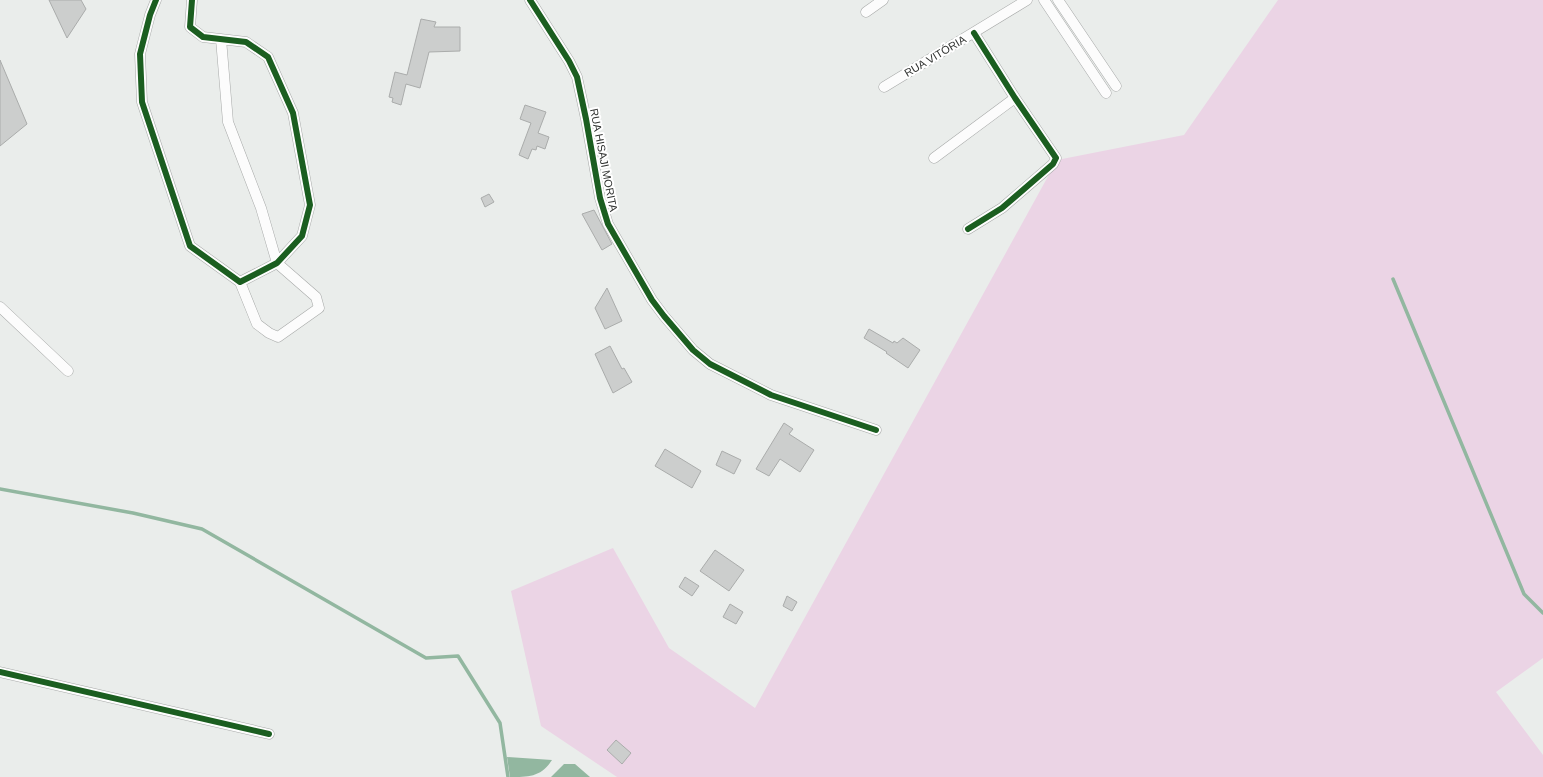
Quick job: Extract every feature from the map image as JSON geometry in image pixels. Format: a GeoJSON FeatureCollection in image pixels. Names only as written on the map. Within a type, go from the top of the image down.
{"type":"FeatureCollection","features":[{"type":"Feature","properties":{"kind":"street"},"geometry":{"type":"LineString","coordinates":[[156,0],[150,15],[140,54],[142,102],[190,246],[240,282],[257,324],[270,333],[278,336],[319,308],[316,297],[277,263],[261,208],[228,122],[221,39]]}},
{"type":"Feature","properties":{"kind":"street"},"geometry":{"type":"LineString","coordinates":[[192,0],[190,27],[203,37],[246,42],[268,57],[292,113],[310,205],[302,236],[277,263],[240,282]]}},
{"type":"Feature","properties":{"kind":"street","name":"RUA HISAJI MORITA"},"geometry":{"type":"LineString","coordinates":[[530,0],[569,61],[577,77],[600,198],[608,224],[652,300],[664,316],[693,350],[710,364],[771,395],[876,430]]}},
{"type":"Feature","properties":{"kind":"street"},"geometry":{"type":"LineString","coordinates":[[866,12],[883,0]]}},
{"type":"Feature","properties":{"kind":"street","name":"RUA VITÓRIA"},"geometry":{"type":"LineString","coordinates":[[884,87],[1027,0]]}},
{"type":"Feature","properties":{"kind":"street"},"geometry":{"type":"LineString","coordinates":[[1044,0],[1106,93]]}},
{"type":"Feature","properties":{"kind":"street"},"geometry":{"type":"LineString","coordinates":[[1058,0],[1116,86]]}},
{"type":"Feature","properties":{"kind":"street"},"geometry":{"type":"LineString","coordinates":[[968,230],[1002,208],[1055,162],[1056,158],[1015,98],[974,33]]}},
{"type":"Feature","properties":{"kind":"street"},"geometry":{"type":"LineString","coordinates":[[934,158],[1015,98]]}},
{"type":"Feature","properties":{"kind":"street"},"geometry":{"type":"LineString","coordinates":[[0,307],[68,371]]}},
{"type":"Feature","properties":{"kind":"street"},"geometry":{"type":"LineString","coordinates":[[0,672],[269,734]]}},
{"type":"Feature","properties":{"kind":"shaded area"},"geometry":{"type":"Polygon","coordinates":[[[1278,0],[1543,0],[1543,658],[1496,692],[1543,755],[1543,777],[617,777],[541,726],[511,591],[613,548],[669,648],[755,708],[1057,160],[1184,135],[1278,0]]]}},
{"type":"Feature","properties":{"kind":"shaded area"},"geometry":{"type":"Polygon","coordinates":[[[507,757],[552,760],[548,766],[539,773],[523,777],[510,777],[507,757]]]}},
{"type":"Feature","properties":{"kind":"shaded area"},"geometry":{"type":"Polygon","coordinates":[[[564,764],[575,764],[590,777],[551,777],[564,764]]]}},
{"type":"Feature","properties":{"kind":"building"},"geometry":{"type":"Polygon","coordinates":[[[49,0],[81,0],[86,9],[67,38],[49,0]]]}},
{"type":"Feature","properties":{"kind":"building"},"geometry":{"type":"Polygon","coordinates":[[[421,19],[436,22],[434,27],[460,27],[460,51],[429,52],[420,88],[406,84],[401,105],[392,102],[393,98],[389,97],[395,72],[407,75],[421,19]]]}},
{"type":"Feature","properties":{"kind":"building"},"geometry":{"type":"Polygon","coordinates":[[[0,60],[27,124],[0,146],[0,60]]]}},
{"type":"Feature","properties":{"kind":"building"},"geometry":{"type":"Polygon","coordinates":[[[525,105],[546,112],[538,133],[549,137],[545,149],[537,146],[536,150],[532,149],[528,159],[519,155],[531,123],[520,119],[525,105]]]}},
{"type":"Feature","properties":{"kind":"building"},"geometry":{"type":"Polygon","coordinates":[[[489,194],[494,202],[485,207],[481,198],[489,194]]]}},
{"type":"Feature","properties":{"kind":"building"},"geometry":{"type":"Polygon","coordinates":[[[594,210],[612,244],[602,250],[582,214],[594,210]]]}},
{"type":"Feature","properties":{"kind":"building"},"geometry":{"type":"Polygon","coordinates":[[[607,288],[622,321],[605,329],[595,308],[607,288]]]}},
{"type":"Feature","properties":{"kind":"building"},"geometry":{"type":"Polygon","coordinates":[[[869,329],[893,343],[894,341],[897,343],[903,338],[920,350],[908,368],[886,353],[887,352],[864,338],[869,329]]]}},
{"type":"Feature","properties":{"kind":"building"},"geometry":{"type":"Polygon","coordinates":[[[610,346],[622,369],[624,368],[632,382],[613,393],[595,354],[610,346]]]}},
{"type":"Feature","properties":{"kind":"building"},"geometry":{"type":"Polygon","coordinates":[[[784,423],[793,429],[789,434],[814,450],[800,472],[780,459],[769,476],[756,469],[784,423]]]}},
{"type":"Feature","properties":{"kind":"building"},"geometry":{"type":"Polygon","coordinates":[[[665,449],[701,471],[692,488],[655,466],[665,449]]]}},
{"type":"Feature","properties":{"kind":"building"},"geometry":{"type":"Polygon","coordinates":[[[722,451],[741,460],[734,474],[716,465],[722,451]]]}},
{"type":"Feature","properties":{"kind":"building"},"geometry":{"type":"Polygon","coordinates":[[[715,550],[744,570],[729,591],[700,571],[715,550]]]}},
{"type":"Feature","properties":{"kind":"building"},"geometry":{"type":"Polygon","coordinates":[[[685,577],[699,586],[692,596],[679,587],[685,577]]]}},
{"type":"Feature","properties":{"kind":"building"},"geometry":{"type":"Polygon","coordinates":[[[787,596],[797,602],[792,611],[783,606],[787,596]]]}},
{"type":"Feature","properties":{"kind":"building"},"geometry":{"type":"Polygon","coordinates":[[[730,604],[743,612],[736,624],[723,617],[730,604]]]}},
{"type":"Feature","properties":{"kind":"building"},"geometry":{"type":"Polygon","coordinates":[[[616,740],[631,753],[622,764],[607,750],[616,740]]]}},
{"type":"Feature","properties":{"kind":"waterway"},"geometry":{"type":"LineString","coordinates":[[1393,279],[1524,594],[1543,613]]}},
{"type":"Feature","properties":{"kind":"waterway"},"geometry":{"type":"LineString","coordinates":[[0,489],[133,513],[202,529],[426,658],[458,656],[500,723],[508,777]]}},
{"type":"Feature","properties":{"kind":"cycle path"},"geometry":{"type":"LineString","coordinates":[[156,0],[150,15],[140,54],[142,102],[190,246],[240,282],[277,263],[302,236],[310,205],[293,113],[268,57],[246,42],[203,37],[190,27],[192,0]]}},
{"type":"Feature","properties":{"kind":"cycle path"},"geometry":{"type":"LineString","coordinates":[[530,0],[569,61],[577,77],[600,198],[608,224],[652,300],[664,316],[693,350],[710,364],[771,395],[876,430]]}},
{"type":"Feature","properties":{"kind":"cycle path"},"geometry":{"type":"LineString","coordinates":[[968,229],[1002,208],[1053,164],[1056,158],[1015,98],[974,33]]}},
{"type":"Feature","properties":{"kind":"cycle path"},"geometry":{"type":"LineString","coordinates":[[0,672],[269,734]]}}]}
